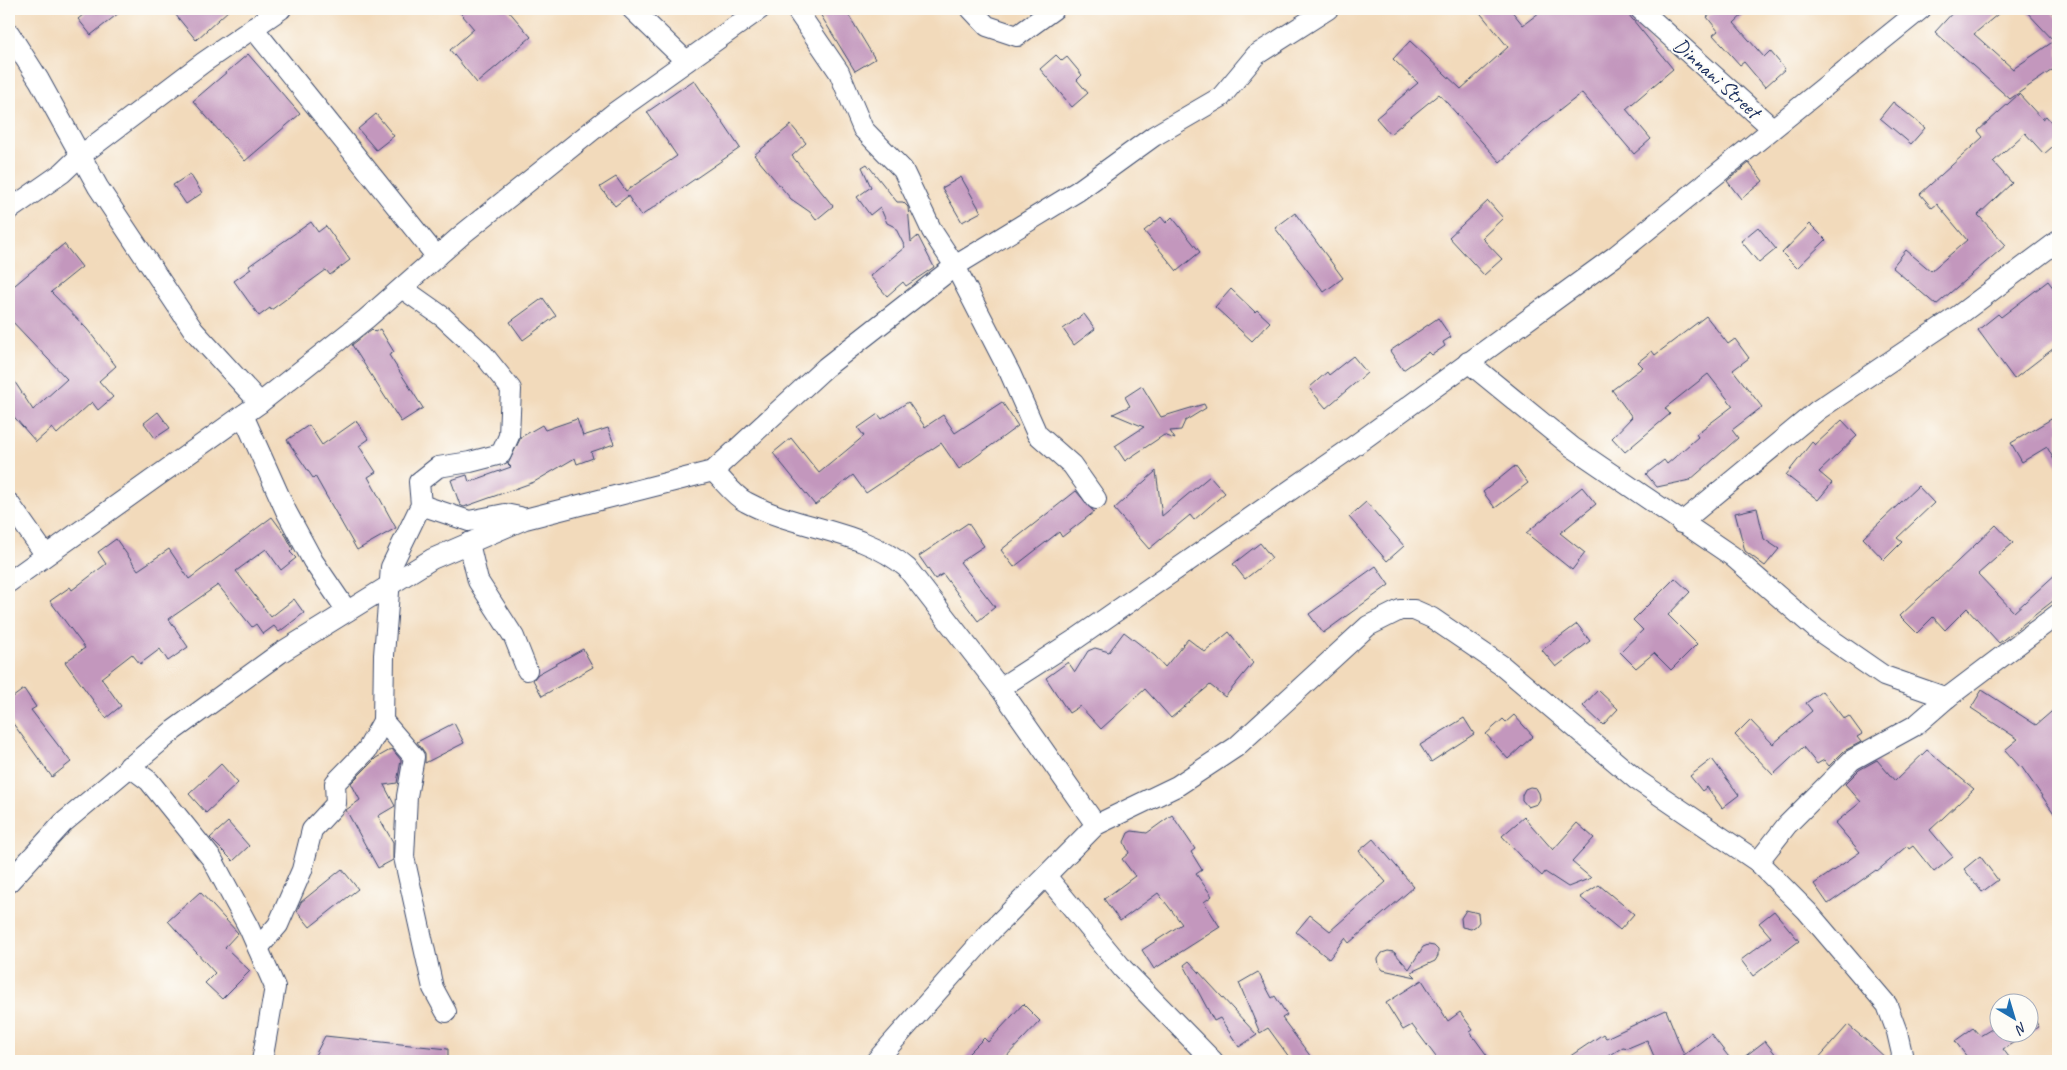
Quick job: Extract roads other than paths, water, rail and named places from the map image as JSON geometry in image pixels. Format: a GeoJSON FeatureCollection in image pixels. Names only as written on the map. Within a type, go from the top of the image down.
{"type":"FeatureCollection","features":[{"type":"Feature","properties":{"kind":"street"},"geometry":{"type":"LineString","coordinates":[[9,210],[62,173],[80,156],[281,9]]}},
{"type":"Feature","properties":{"kind":"street"},"geometry":{"type":"LineString","coordinates":[[632,9],[686,61]]}},
{"type":"Feature","properties":{"kind":"street"},"geometry":{"type":"LineString","coordinates":[[9,582],[45,554],[260,403],[366,320],[437,257],[614,113],[760,9]]}},
{"type":"Feature","properties":{"kind":"street"},"geometry":{"type":"LineString","coordinates":[[796,9],[839,72],[864,129],[902,170],[932,231],[955,266],[1010,373],[1037,434],[1072,465],[1096,499]]}},
{"type":"Feature","properties":{"kind":"street"},"geometry":{"type":"LineString","coordinates":[[971,9],[987,26],[1017,36],[1054,9]]}},
{"type":"Feature","properties":{"kind":"street"},"geometry":{"type":"LineString","coordinates":[[9,882],[63,823],[174,730],[280,653],[432,559],[525,519],[713,471],[826,367],[955,266],[1078,191],[1154,136],[1221,97],[1256,55],[1328,9]]}},
{"type":"Feature","properties":{"kind":"street","name":"Dinnani Street"},"geometry":{"type":"LineString","coordinates":[[1640,9],[1772,128]]}},
{"type":"Feature","properties":{"kind":"street"},"geometry":{"type":"LineString","coordinates":[[1000,688],[1076,640],[1354,446],[1614,258],[1921,9]]}},
{"type":"Feature","properties":{"kind":"street"},"geometry":{"type":"LineString","coordinates":[[253,28],[437,257]]}},
{"type":"Feature","properties":{"kind":"street"},"geometry":{"type":"LineString","coordinates":[[9,33],[39,80],[80,156],[194,331],[260,403]]}},
{"type":"Feature","properties":{"kind":"street"},"geometry":{"type":"LineString","coordinates":[[1681,523],[1818,410],[2056,247]]}},
{"type":"Feature","properties":{"kind":"street"},"geometry":{"type":"LineString","coordinates":[[258,948],[278,925],[302,870],[312,830],[336,804],[336,783],[367,750],[383,721],[384,655],[391,567],[421,505],[418,482],[438,467],[470,462],[501,454],[509,436],[510,389],[483,354],[443,317],[402,288]]}},
{"type":"Feature","properties":{"kind":"street"},"geometry":{"type":"LineString","coordinates":[[1468,362],[1572,447],[1732,556],[1816,629],[1884,676],[1947,698]]}},
{"type":"Feature","properties":{"kind":"street"},"geometry":{"type":"LineString","coordinates":[[243,415],[286,511],[313,561],[347,611]]}},
{"type":"Feature","properties":{"kind":"street"},"geometry":{"type":"LineString","coordinates":[[713,471],[745,502],[795,521],[874,545],[893,556],[907,568],[1000,688],[1096,825]]}},
{"type":"Feature","properties":{"kind":"street"},"geometry":{"type":"LineString","coordinates":[[9,503],[45,554]]}},
{"type":"Feature","properties":{"kind":"street"},"geometry":{"type":"LineString","coordinates":[[421,505],[469,520],[505,514],[516,514],[525,519]]}},
{"type":"Feature","properties":{"kind":"street"},"geometry":{"type":"LineString","coordinates":[[469,542],[478,581],[514,636],[527,670]]}},
{"type":"Feature","properties":{"kind":"street"},"geometry":{"type":"LineString","coordinates":[[876,1061],[991,931],[1096,825],[1177,786],[1236,747],[1368,626],[1400,610],[1414,610],[1432,618],[1500,665],[1637,780],[1758,862],[1807,911],[1887,1005],[1897,1032],[1902,1054],[1901,1061]]}},
{"type":"Feature","properties":{"kind":"street"},"geometry":{"type":"LineString","coordinates":[[1758,862],[1786,825],[1852,760],[1916,725],[1947,698],[2058,614]]}},
{"type":"Feature","properties":{"kind":"street"},"geometry":{"type":"LineString","coordinates":[[383,721],[414,757],[407,796],[404,857],[433,988],[446,1012]]}},
{"type":"Feature","properties":{"kind":"street"},"geometry":{"type":"LineString","coordinates":[[129,766],[150,781],[212,859],[258,948],[275,987],[262,1061]]}},
{"type":"Feature","properties":{"kind":"street"},"geometry":{"type":"LineString","coordinates":[[1046,876],[1124,969],[1213,1061]]}}]}
